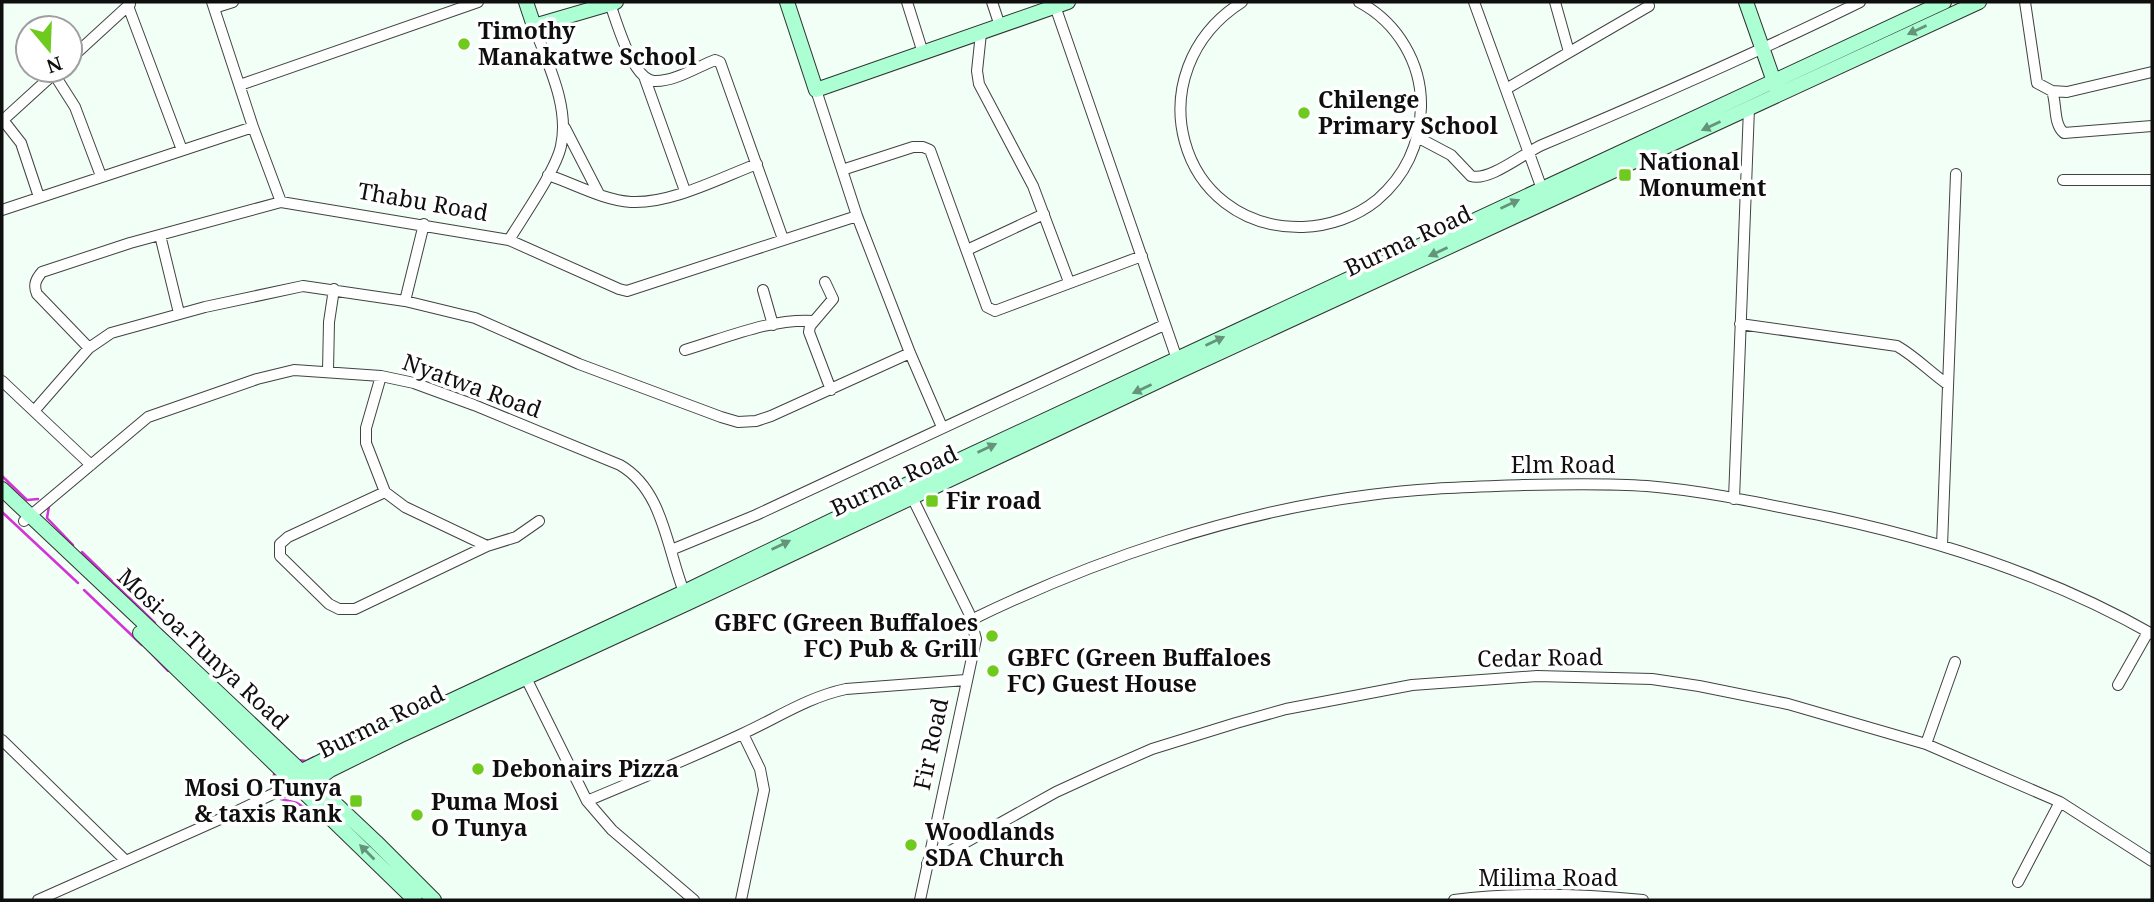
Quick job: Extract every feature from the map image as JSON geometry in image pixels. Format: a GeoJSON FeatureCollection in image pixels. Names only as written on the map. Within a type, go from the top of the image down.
{"type":"FeatureCollection","features":[{"type":"Feature","properties":{"kind":"main road","name":"Thabu Road"},"geometry":{"type":"LineString","coordinates":[[526,2],[534,26]]}},
{"type":"Feature","properties":{"kind":"main road"},"geometry":{"type":"LineString","coordinates":[[787,2],[816,90],[1061,4]]}},
{"type":"Feature","properties":{"kind":"main road"},"geometry":{"type":"LineString","coordinates":[[1746,2],[1777,87]]}},
{"type":"Feature","properties":{"kind":"main road","name":"Burma Road"},"geometry":{"type":"LineString","coordinates":[[909,491],[1749,108],[1777,87],[1944,2]]}},
{"type":"Feature","properties":{"kind":"main road","name":"Burma Road"},"geometry":{"type":"LineString","coordinates":[[297,782],[909,491],[1177,359],[1542,189],[1979,2]]}},
{"type":"Feature","properties":{"kind":"main road"},"geometry":{"type":"LineString","coordinates":[[534,26],[613,3]]}},
{"type":"Feature","properties":{"kind":"main road","name":"Mosi-oa-Tunya Road"},"geometry":{"type":"LineString","coordinates":[[2,489],[28,519],[415,900]]}},
{"type":"Feature","properties":{"kind":"main road","name":"Mosi-oa-Tunya Road"},"geometry":{"type":"LineString","coordinates":[[2,500],[28,519]]}},
{"type":"Feature","properties":{"kind":"main road","name":"Burma Road"},"geometry":{"type":"LineString","coordinates":[[297,782],[330,770],[526,678],[686,598]]}},
{"type":"Feature","properties":{"kind":"main road","name":"Mosi-oa-Tunya Road"},"geometry":{"type":"LineString","coordinates":[[297,782],[434,900]]}},
{"type":"Feature","properties":{"kind":"street"},"geometry":{"type":"LineString","coordinates":[[89,348],[37,294],[34,288],[42,272],[160,235],[281,202],[213,5],[233,2]]}},
{"type":"Feature","properties":{"kind":"street"},"geometry":{"type":"LineString","coordinates":[[240,85],[478,2]]}},
{"type":"Feature","properties":{"kind":"street"},"geometry":{"type":"LineString","coordinates":[[907,2],[923,53]]}},
{"type":"Feature","properties":{"kind":"street"},"geometry":{"type":"LineString","coordinates":[[992,2],[1000,26]]}},
{"type":"Feature","properties":{"kind":"street"},"geometry":{"type":"LineString","coordinates":[[1242,2],[1215,22],[1195,47],[1183,78],[1181,127],[1191,158],[1208,185],[1233,207],[1262,221],[1311,227],[1343,219],[1372,204],[1405,167],[1417,137],[1421,100],[1414,64],[1395,31],[1359,2]]}},
{"type":"Feature","properties":{"kind":"street"},"geometry":{"type":"LineString","coordinates":[[1474,2],[1542,189]]}},
{"type":"Feature","properties":{"kind":"street"},"geometry":{"type":"LineString","coordinates":[[1555,2],[1569,52]]}},
{"type":"Feature","properties":{"kind":"street"},"geometry":{"type":"LineString","coordinates":[[1417,137],[1451,155],[1471,176],[1484,178],[1529,151],[1763,49],[1860,2]]}},
{"type":"Feature","properties":{"kind":"street"},"geometry":{"type":"LineString","coordinates":[[2025,2],[2037,83],[2052,91],[2067,92],[2152,72]]}},
{"type":"Feature","properties":{"kind":"street"},"geometry":{"type":"LineString","coordinates":[[613,3],[633,62],[638,73],[645,79],[685,191]]}},
{"type":"Feature","properties":{"kind":"street"},"geometry":{"type":"LineString","coordinates":[[84,46],[130,4],[182,150]]}},
{"type":"Feature","properties":{"kind":"street"},"geometry":{"type":"LineString","coordinates":[[1061,4],[1177,359]]}},
{"type":"Feature","properties":{"kind":"street"},"geometry":{"type":"LineString","coordinates":[[1506,89],[1649,6]]}},
{"type":"Feature","properties":{"kind":"street","name":"Thabu Road"},"geometry":{"type":"LineString","coordinates":[[281,202],[509,240],[548,175],[561,146],[563,125],[559,97],[534,26]]}},
{"type":"Feature","properties":{"kind":"street"},"geometry":{"type":"LineString","coordinates":[[981,33],[977,71],[979,84],[1023,165],[1069,282]]}},
{"type":"Feature","properties":{"kind":"street"},"geometry":{"type":"LineString","coordinates":[[645,79],[664,80],[718,60],[783,239]]}},
{"type":"Feature","properties":{"kind":"street"},"geometry":{"type":"LineString","coordinates":[[39,197],[21,143],[3,120],[43,84]]}},
{"type":"Feature","properties":{"kind":"street"},"geometry":{"type":"LineString","coordinates":[[63,84],[75,107],[101,176]]}},
{"type":"Feature","properties":{"kind":"street"},"geometry":{"type":"LineString","coordinates":[[816,90],[857,216],[942,427]]}},
{"type":"Feature","properties":{"kind":"street"},"geometry":{"type":"LineString","coordinates":[[2052,91],[2058,127],[2064,133],[2152,126]]}},
{"type":"Feature","properties":{"kind":"street"},"geometry":{"type":"LineString","coordinates":[[1734,499],[1749,108]]}},
{"type":"Feature","properties":{"kind":"street"},"geometry":{"type":"LineString","coordinates":[[563,125],[599,194]]}},
{"type":"Feature","properties":{"kind":"street"},"geometry":{"type":"LineString","coordinates":[[2,210],[253,127]]}},
{"type":"Feature","properties":{"kind":"street"},"geometry":{"type":"LineString","coordinates":[[842,170],[913,147],[930,150],[987,307],[991,310],[995,311],[1142,256]]}},
{"type":"Feature","properties":{"kind":"street"},"geometry":{"type":"LineString","coordinates":[[548,175],[599,194],[631,202],[653,201],[757,163]]}},
{"type":"Feature","properties":{"kind":"street"},"geometry":{"type":"LineString","coordinates":[[1942,546],[1956,174]]}},
{"type":"Feature","properties":{"kind":"street"},"geometry":{"type":"LineString","coordinates":[[2063,180],[2152,180]]}},
{"type":"Feature","properties":{"kind":"street"},"geometry":{"type":"LineString","coordinates":[[967,250],[1044,214]]}},
{"type":"Feature","properties":{"kind":"street"},"geometry":{"type":"LineString","coordinates":[[509,240],[628,291],[857,216]]}},
{"type":"Feature","properties":{"kind":"street"},"geometry":{"type":"LineString","coordinates":[[405,302],[424,224]]}},
{"type":"Feature","properties":{"kind":"street"},"geometry":{"type":"LineString","coordinates":[[160,235],[179,313]]}},
{"type":"Feature","properties":{"kind":"street"},"geometry":{"type":"LineString","coordinates":[[825,282],[833,299],[814,321],[809,332],[831,390]]}},
{"type":"Feature","properties":{"kind":"street"},"geometry":{"type":"LineString","coordinates":[[34,411],[89,348],[111,333],[179,313],[296,286],[334,289],[405,302],[485,321],[510,335],[579,364],[738,422],[771,416],[910,353]]}},
{"type":"Feature","properties":{"kind":"street"},"geometry":{"type":"LineString","coordinates":[[328,371],[329,322],[334,289]]}},
{"type":"Feature","properties":{"kind":"street"},"geometry":{"type":"LineString","coordinates":[[763,290],[773,325]]}},
{"type":"Feature","properties":{"kind":"street"},"geometry":{"type":"LineString","coordinates":[[685,350],[773,325],[814,321]]}},
{"type":"Feature","properties":{"kind":"street"},"geometry":{"type":"LineString","coordinates":[[1740,324],[1897,346],[1914,356],[1947,384]]}},
{"type":"Feature","properties":{"kind":"street"},"geometry":{"type":"LineString","coordinates":[[671,550],[756,515],[1164,325]]}},
{"type":"Feature","properties":{"kind":"street","name":"Nyatwa Road"},"geometry":{"type":"LineString","coordinates":[[28,519],[148,417],[294,370],[381,376],[414,383],[474,405],[632,472],[649,491],[686,598]]}},
{"type":"Feature","properties":{"kind":"street"},"geometry":{"type":"LineString","coordinates":[[381,376],[366,428],[366,443],[385,492],[405,508],[487,546]]}},
{"type":"Feature","properties":{"kind":"street"},"geometry":{"type":"LineString","coordinates":[[2,380],[91,465]]}},
{"type":"Feature","properties":{"kind":"street","name":"Elm Road"},"geometry":{"type":"LineString","coordinates":[[971,620],[1046,585],[1156,545],[1257,516],[1316,503],[1416,489],[1573,485],[1647,486],[1774,505],[1875,526],[2012,569],[2073,594],[2150,633]]}},
{"type":"Feature","properties":{"kind":"street","name":"Fir Road"},"geometry":{"type":"LineString","coordinates":[[909,491],[971,620],[976,639],[920,900]]}},
{"type":"Feature","properties":{"kind":"street"},"geometry":{"type":"LineString","coordinates":[[385,492],[288,537],[280,544],[281,556],[334,607],[355,609],[487,546],[516,537],[539,521]]}},
{"type":"Feature","properties":{"kind":"street"},"geometry":{"type":"LineString","coordinates":[[2118,685],[2150,633]]}},
{"type":"Feature","properties":{"kind":"street"},"geometry":{"type":"LineString","coordinates":[[1926,744],[1955,662]]}},
{"type":"Feature","properties":{"kind":"street","name":"Cedar Road"},"geometry":{"type":"LineString","coordinates":[[927,864],[1056,792],[1152,749],[1286,709],[1412,685],[1537,676],[1652,679],[1788,704],[1926,744],[2060,802],[2152,861]]}},
{"type":"Feature","properties":{"kind":"street"},"geometry":{"type":"LineString","coordinates":[[526,678],[587,801],[612,830],[694,900]]}},
{"type":"Feature","properties":{"kind":"street"},"geometry":{"type":"LineString","coordinates":[[587,801],[743,734],[812,698],[830,692],[966,680]]}},
{"type":"Feature","properties":{"kind":"street"},"geometry":{"type":"LineString","coordinates":[[741,900],[764,790],[760,769],[743,734]]}},
{"type":"Feature","properties":{"kind":"street"},"geometry":{"type":"LineString","coordinates":[[2,740],[125,860]]}},
{"type":"Feature","properties":{"kind":"street"},"geometry":{"type":"LineString","coordinates":[[38,900],[297,782]]}},
{"type":"Feature","properties":{"kind":"street"},"geometry":{"type":"LineString","coordinates":[[2018,882],[2060,802]]}},
{"type":"Feature","properties":{"kind":"street","name":"Milima Road"},"geometry":{"type":"LineString","coordinates":[[1454,900],[1512,895],[1598,896],[1643,900]]}},
{"type":"Feature","properties":{"kind":"waterway"},"geometry":{"type":"LineString","coordinates":[[2,476],[27,500],[38,499]]}},
{"type":"Feature","properties":{"kind":"waterway"},"geometry":{"type":"LineString","coordinates":[[49,506],[47,518],[73,545]]}},
{"type":"Feature","properties":{"kind":"waterway"},"geometry":{"type":"LineString","coordinates":[[2,512],[78,583]]}},
{"type":"Feature","properties":{"kind":"waterway"},"geometry":{"type":"LineString","coordinates":[[82,552],[155,623]]}},
{"type":"Feature","properties":{"kind":"waterway"},"geometry":{"type":"LineString","coordinates":[[84,590],[142,645]]}},
{"type":"Feature","properties":{"kind":"waterway"},"geometry":{"type":"LineString","coordinates":[[160,629],[174,642]]}},
{"type":"Feature","properties":{"kind":"waterway"},"geometry":{"type":"LineString","coordinates":[[148,650],[168,671]]}},
{"type":"Feature","properties":{"kind":"waterway"},"geometry":{"type":"LineString","coordinates":[[297,760],[306,761],[314,757]]}},
{"type":"Feature","properties":{"kind":"waterway"},"geometry":{"type":"LineString","coordinates":[[271,785],[275,771]]}},
{"type":"Feature","properties":{"kind":"waterway"},"geometry":{"type":"LineString","coordinates":[[281,799],[297,803],[321,818]]}},
{"type":"Feature","properties":{"kind":"place","name":"Timothy Manakatwe School"},"geometry":{"type":"Point","coordinates":[464,44]}},
{"type":"Feature","properties":{"kind":"place","name":"Chilenge Primary School"},"geometry":{"type":"Point","coordinates":[1304,113]}},
{"type":"Feature","properties":{"kind":"place","name":"National Monument"},"geometry":{"type":"Point","coordinates":[1625,175]}},
{"type":"Feature","properties":{"kind":"place","name":"Fir road"},"geometry":{"type":"Point","coordinates":[932,501]}},
{"type":"Feature","properties":{"kind":"place","name":"GBFC (Green Buffaloes FC) Pub & Grill"},"geometry":{"type":"Point","coordinates":[992,636]}},
{"type":"Feature","properties":{"kind":"place","name":"GBFC (Green Buffaloes FC) Guest House"},"geometry":{"type":"Point","coordinates":[993,671]}},
{"type":"Feature","properties":{"kind":"place","name":"Debonairs Pizza"},"geometry":{"type":"Point","coordinates":[478,769]}},
{"type":"Feature","properties":{"kind":"place","name":"Mosi O Tunya & taxis Rank"},"geometry":{"type":"Point","coordinates":[356,801]}},
{"type":"Feature","properties":{"kind":"place","name":"Puma Mosi O Tunya"},"geometry":{"type":"Point","coordinates":[417,815]}},
{"type":"Feature","properties":{"kind":"place","name":"Woodlands SDA Church"},"geometry":{"type":"Point","coordinates":[911,845]}}]}
